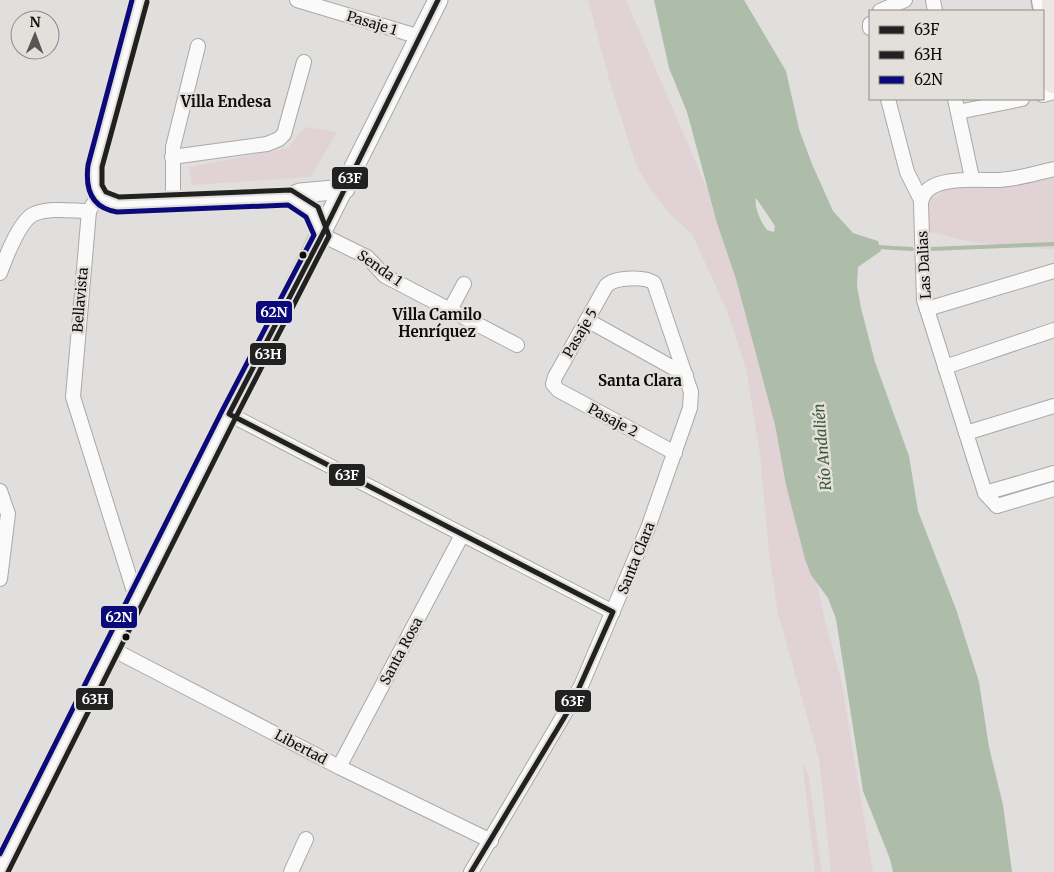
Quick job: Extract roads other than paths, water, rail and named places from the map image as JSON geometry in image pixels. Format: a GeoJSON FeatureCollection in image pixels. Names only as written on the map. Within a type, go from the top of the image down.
{"type":"FeatureCollection","features":[{"type":"Feature","properties":{"kind":"highway"},"geometry":{"type":"LineString","coordinates":[[1053,0],[1054,83]]}},
{"type":"Feature","properties":{"kind":"main road","name":"Bellavista"},"geometry":{"type":"LineString","coordinates":[[93,203],[95,166],[140,0]]}},
{"type":"Feature","properties":{"kind":"main road"},"geometry":{"type":"LineString","coordinates":[[0,871],[137,601],[229,414],[322,235],[438,0]]}},
{"type":"Feature","properties":{"kind":"main road"},"geometry":{"type":"LineString","coordinates":[[93,203],[104,202],[113,205],[290,196],[300,193],[345,189]]}},
{"type":"Feature","properties":{"kind":"main road"},"geometry":{"type":"LineString","coordinates":[[290,196],[312,212],[322,235]]}},
{"type":"Feature","properties":{"kind":"street","name":"Pasaje 1"},"geometry":{"type":"LineString","coordinates":[[296,0],[420,37]]}},
{"type":"Feature","properties":{"kind":"street"},"geometry":{"type":"LineString","coordinates":[[882,10],[905,0]]}},
{"type":"Feature","properties":{"kind":"street"},"geometry":{"type":"LineString","coordinates":[[1044,29],[1054,83]]}},
{"type":"Feature","properties":{"kind":"street"},"geometry":{"type":"LineString","coordinates":[[173,202],[172,157],[175,133],[198,46]]}},
{"type":"Feature","properties":{"kind":"street"},"geometry":{"type":"LineString","coordinates":[[172,157],[267,144],[279,139],[286,128],[304,62]]}},
{"type":"Feature","properties":{"kind":"street"},"geometry":{"type":"LineString","coordinates":[[888,100],[907,172],[922,200]]}},
{"type":"Feature","properties":{"kind":"street"},"geometry":{"type":"LineString","coordinates":[[972,178],[956,105],[1011,100]]}},
{"type":"Feature","properties":{"kind":"street"},"geometry":{"type":"LineString","coordinates":[[922,200],[927,190],[938,184],[972,178],[999,180],[1054,169]]}},
{"type":"Feature","properties":{"kind":"street","name":"Las Dalias"},"geometry":{"type":"LineString","coordinates":[[922,200],[924,300],[985,493]]}},
{"type":"Feature","properties":{"kind":"street"},"geometry":{"type":"LineString","coordinates":[[0,273],[25,221],[34,214],[93,203]]}},
{"type":"Feature","properties":{"kind":"street","name":"Bellavista"},"geometry":{"type":"LineString","coordinates":[[93,203],[73,397],[137,601]]}},
{"type":"Feature","properties":{"kind":"street","name":"Senda 1"},"geometry":{"type":"LineString","coordinates":[[322,235],[364,255],[385,276],[517,345]]}},
{"type":"Feature","properties":{"kind":"street"},"geometry":{"type":"LineString","coordinates":[[927,310],[1054,271]]}},
{"type":"Feature","properties":{"kind":"street","name":"Pasaje 5"},"geometry":{"type":"LineString","coordinates":[[553,384],[555,377],[610,282],[651,280],[655,286],[686,376]]}},
{"type":"Feature","properties":{"kind":"street"},"geometry":{"type":"LineString","coordinates":[[450,310],[464,284]]}},
{"type":"Feature","properties":{"kind":"street"},"geometry":{"type":"LineString","coordinates":[[587,320],[686,376]]}},
{"type":"Feature","properties":{"kind":"street"},"geometry":{"type":"LineString","coordinates":[[945,367],[1054,330]]}},
{"type":"Feature","properties":{"kind":"street","name":"Santa Clara"},"geometry":{"type":"LineString","coordinates":[[471,872],[570,708],[613,612],[648,528],[690,408],[691,392],[686,376]]}},
{"type":"Feature","properties":{"kind":"street","name":"Pasaje 2"},"geometry":{"type":"LineString","coordinates":[[553,384],[558,390],[675,453]]}},
{"type":"Feature","properties":{"kind":"street"},"geometry":{"type":"LineString","coordinates":[[966,433],[1054,406]]}},
{"type":"Feature","properties":{"kind":"street"},"geometry":{"type":"LineString","coordinates":[[229,414],[462,536],[613,612]]}},
{"type":"Feature","properties":{"kind":"street"},"geometry":{"type":"LineString","coordinates":[[1054,473],[985,493],[997,506],[1054,489]]}},
{"type":"Feature","properties":{"kind":"street"},"geometry":{"type":"LineString","coordinates":[[0,491],[8,514],[0,579]]}},
{"type":"Feature","properties":{"kind":"street","name":"Santa Rosa"},"geometry":{"type":"LineString","coordinates":[[339,767],[462,536]]}},
{"type":"Feature","properties":{"kind":"street","name":"Libertad"},"geometry":{"type":"LineString","coordinates":[[112,649],[339,767],[491,841]]}},
{"type":"Feature","properties":{"kind":"street"},"geometry":{"type":"LineString","coordinates":[[290,872],[306,839]]}},
{"type":"Feature","properties":{"kind":"water","name":"Río Andalién"},"geometry":{"type":"Polygon","coordinates":[[[654,0],[744,0],[786,71],[799,129],[833,211],[853,233],[878,241],[881,251],[858,267],[857,286],[861,308],[875,362],[909,456],[918,511],[956,609],[979,682],[989,747],[1003,805],[1012,872],[893,872],[890,859],[863,791],[836,619],[828,598],[811,575],[805,559],[786,485],[775,425],[736,279],[717,223],[687,112],[669,68],[654,0]],[[756,198],[760,219],[767,230],[774,232],[775,226],[756,198]]]}},
{"type":"Feature","properties":{"kind":"waterway"},"geometry":{"type":"LineString","coordinates":[[930,249],[1054,244]]}},
{"type":"Feature","properties":{"kind":"waterway"},"geometry":{"type":"LineString","coordinates":[[877,247],[912,249]]}},
{"type":"Feature","properties":{"kind":"district","name":"Villa Endesa"},"geometry":{"type":"Point","coordinates":[226,101]}},
{"type":"Feature","properties":{"kind":"district","name":"Villa Camilo Henríquez"},"geometry":{"type":"Point","coordinates":[437,322]}},
{"type":"Feature","properties":{"kind":"district","name":"Santa Clara"},"geometry":{"type":"Point","coordinates":[640,380]}}]}
